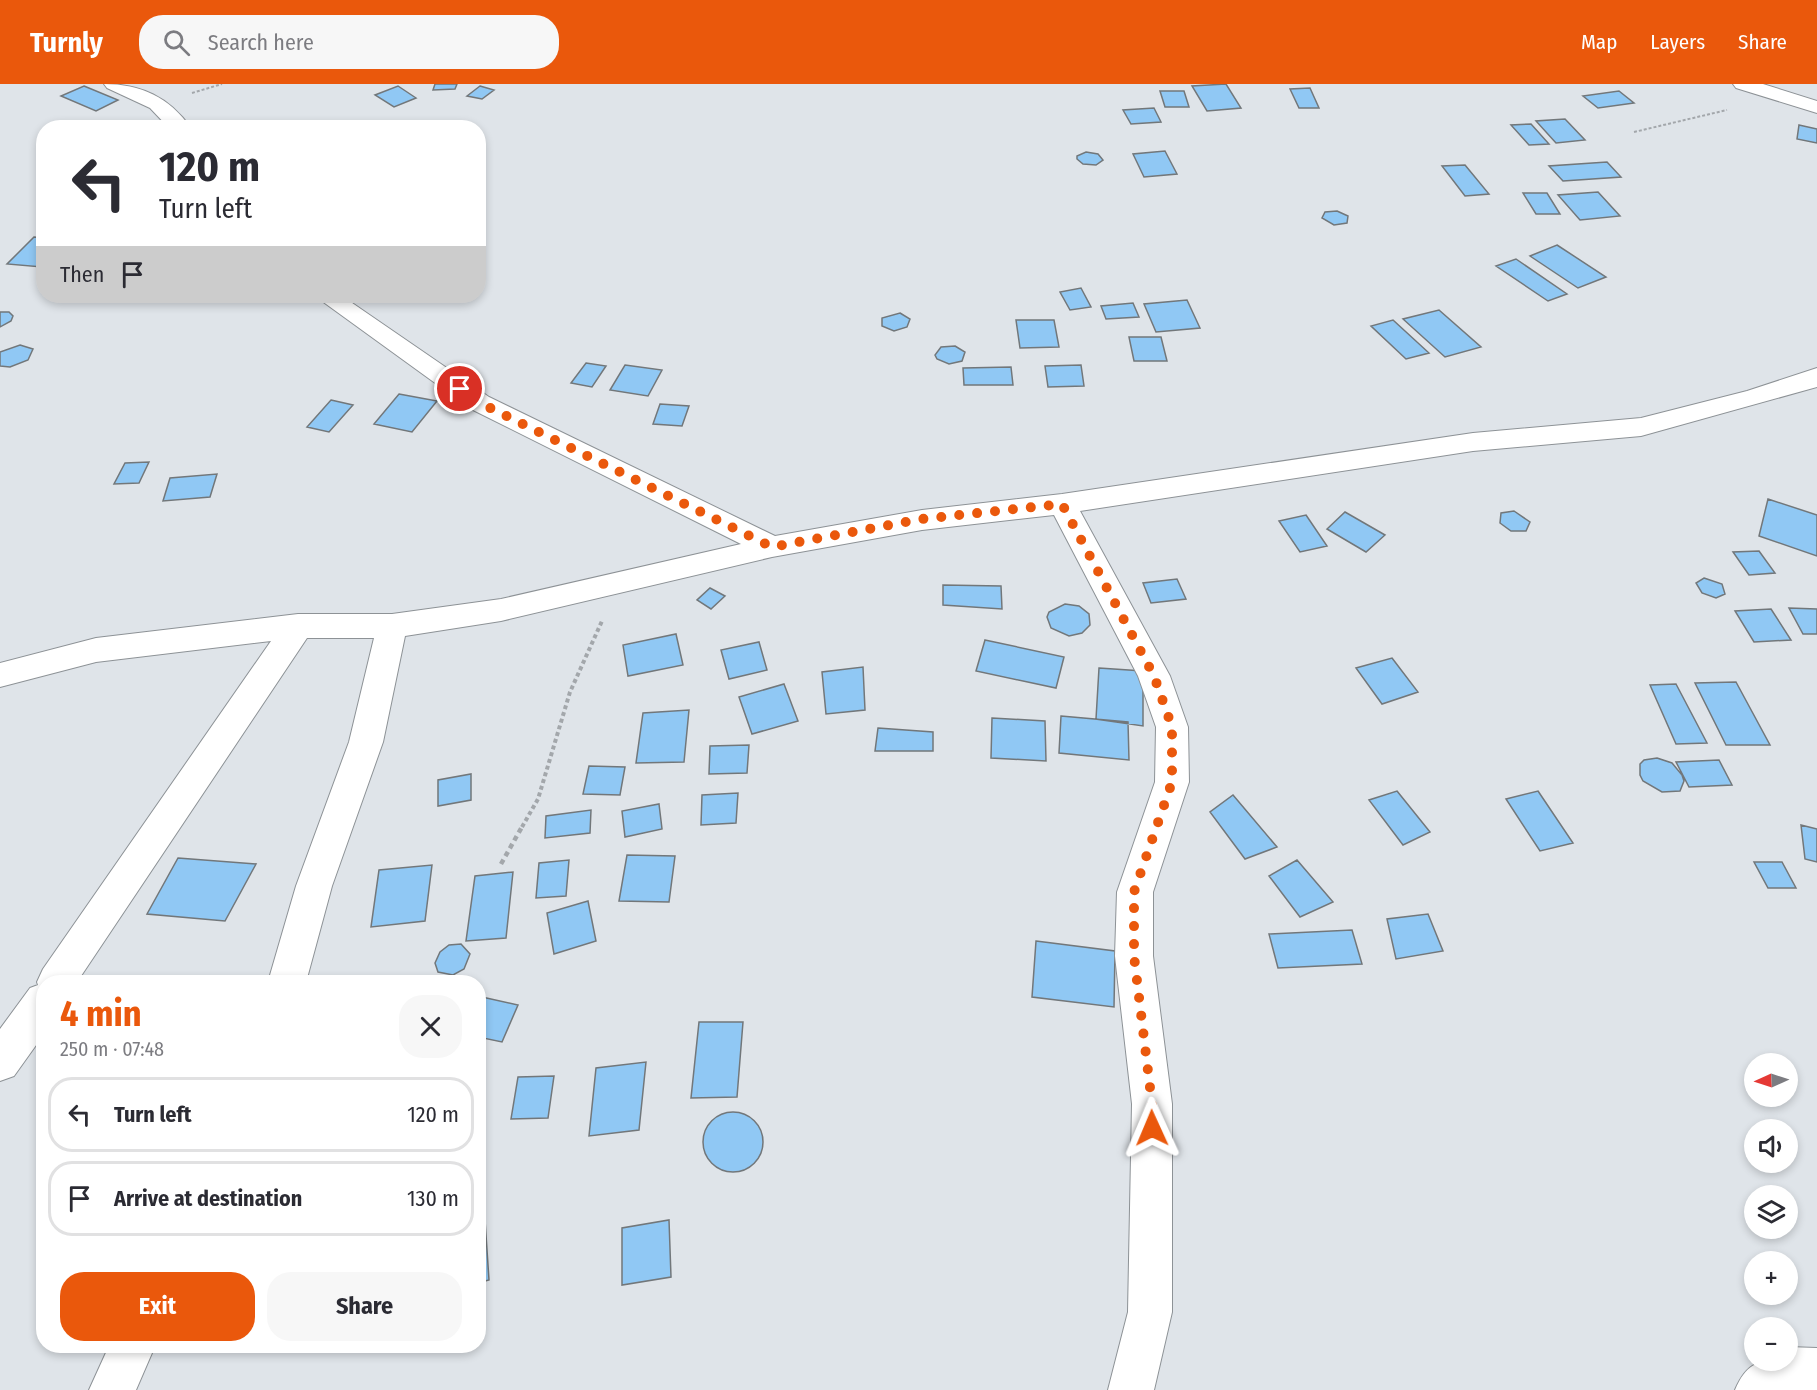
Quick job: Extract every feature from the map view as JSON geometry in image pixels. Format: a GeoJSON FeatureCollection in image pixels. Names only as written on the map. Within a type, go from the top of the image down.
{"type":"FeatureCollection","features":[{"type":"Feature","properties":{"kind":"street"},"geometry":{"type":"LineString","coordinates":[[114,84],[157,104],[173,120]]}},
{"type":"Feature","properties":{"kind":"street"},"geometry":{"type":"LineString","coordinates":[[1743,84],[1817,107]]}},
{"type":"Feature","properties":{"kind":"street"},"geometry":{"type":"LineString","coordinates":[[337,303],[480,403],[772,547]]}},
{"type":"Feature","properties":{"kind":"street"},"geometry":{"type":"LineString","coordinates":[[0,675],[96,650],[298,626],[392,626],[501,610],[772,547],[922,519],[1062,504],[1473,442],[1641,427],[1754,398],[1812,380],[1817,376]]}},
{"type":"Feature","properties":{"kind":"street"},"geometry":{"type":"LineString","coordinates":[[1062,504],[1154,676],[1172,727],[1172,782],[1134,892],[1134,956],[1152,1104],[1150,1312],[1131,1390]]}},
{"type":"Feature","properties":{"kind":"street"},"geometry":{"type":"LineString","coordinates":[[61,975],[298,626]]}},
{"type":"Feature","properties":{"kind":"street"},"geometry":{"type":"LineString","coordinates":[[289,975],[314,886],[366,742],[392,626]]}},
{"type":"Feature","properties":{"kind":"street"},"geometry":{"type":"LineString","coordinates":[[0,1062],[36,1012]]}},
{"type":"Feature","properties":{"kind":"street"},"geometry":{"type":"LineString","coordinates":[[112,1390],[129,1353]]}},
{"type":"Feature","properties":{"kind":"street"},"geometry":{"type":"LineString","coordinates":[[1758,1390],[1787,1370],[1817,1371]]}},
{"type":"Feature","properties":{"kind":"path"},"geometry":{"type":"LineString","coordinates":[[1634,132],[1747,105],[1790,98]]}},
{"type":"Feature","properties":{"kind":"path"},"geometry":{"type":"LineString","coordinates":[[501,864],[538,799],[570,692],[617,584]]}},
{"type":"Feature","properties":{"kind":"building"},"geometry":{"type":"Polygon","coordinates":[[[435,84],[457,84],[455,89],[433,90],[435,84]]]}},
{"type":"Feature","properties":{"kind":"building"},"geometry":{"type":"Polygon","coordinates":[[[1226,84],[1241,108],[1207,111],[1192,86],[1226,84]]]}},
{"type":"Feature","properties":{"kind":"building"},"geometry":{"type":"Polygon","coordinates":[[[84,86],[118,100],[96,111],[61,96],[84,86]]]}},
{"type":"Feature","properties":{"kind":"building"},"geometry":{"type":"Polygon","coordinates":[[[398,86],[416,98],[394,107],[375,95],[398,86]]]}},
{"type":"Feature","properties":{"kind":"building"},"geometry":{"type":"Polygon","coordinates":[[[480,86],[494,90],[482,99],[467,96],[480,86]]]}},
{"type":"Feature","properties":{"kind":"building"},"geometry":{"type":"Polygon","coordinates":[[[1310,88],[1319,108],[1299,108],[1290,89],[1310,88]]]}},
{"type":"Feature","properties":{"kind":"building"},"geometry":{"type":"Polygon","coordinates":[[[1160,91],[1184,91],[1189,107],[1165,107],[1160,91]]]}},
{"type":"Feature","properties":{"kind":"building"},"geometry":{"type":"Polygon","coordinates":[[[1619,91],[1634,103],[1598,108],[1583,96],[1619,91]]]}},
{"type":"Feature","properties":{"kind":"building"},"geometry":{"type":"Polygon","coordinates":[[[1154,108],[1161,122],[1131,124],[1123,110],[1154,108]]]}},
{"type":"Feature","properties":{"kind":"building"},"geometry":{"type":"Polygon","coordinates":[[[1565,119],[1585,140],[1556,143],[1536,121],[1565,119]]]}},
{"type":"Feature","properties":{"kind":"building"},"geometry":{"type":"Polygon","coordinates":[[[1531,124],[1549,144],[1529,145],[1511,125],[1531,124]]]}},
{"type":"Feature","properties":{"kind":"building"},"geometry":{"type":"Polygon","coordinates":[[[1799,125],[1817,129],[1817,143],[1797,139],[1799,125]]]}},
{"type":"Feature","properties":{"kind":"building"},"geometry":{"type":"Polygon","coordinates":[[[1165,151],[1177,174],[1144,177],[1133,154],[1165,151]]]}},
{"type":"Feature","properties":{"kind":"building"},"geometry":{"type":"Polygon","coordinates":[[[1086,152],[1098,154],[1103,160],[1096,165],[1083,164],[1077,156],[1086,152]]]}},
{"type":"Feature","properties":{"kind":"building"},"geometry":{"type":"Polygon","coordinates":[[[1607,162],[1621,177],[1563,181],[1549,166],[1607,162]]]}},
{"type":"Feature","properties":{"kind":"building"},"geometry":{"type":"Polygon","coordinates":[[[1465,165],[1489,194],[1465,196],[1442,166],[1465,165]]]}},
{"type":"Feature","properties":{"kind":"building"},"geometry":{"type":"Polygon","coordinates":[[[1598,192],[1620,216],[1580,220],[1558,195],[1598,192]]]}},
{"type":"Feature","properties":{"kind":"building"},"geometry":{"type":"Polygon","coordinates":[[[1523,193],[1547,193],[1560,214],[1536,214],[1523,193]]]}},
{"type":"Feature","properties":{"kind":"building"},"geometry":{"type":"Polygon","coordinates":[[[1337,211],[1348,216],[1347,223],[1334,225],[1322,218],[1325,212],[1337,211]]]}},
{"type":"Feature","properties":{"kind":"building"},"geometry":{"type":"Polygon","coordinates":[[[34,237],[36,237],[36,266],[7,264],[34,237]]]}},
{"type":"Feature","properties":{"kind":"building"},"geometry":{"type":"Polygon","coordinates":[[[1557,245],[1606,277],[1578,288],[1530,256],[1557,245]]]}},
{"type":"Feature","properties":{"kind":"building"},"geometry":{"type":"Polygon","coordinates":[[[1516,259],[1567,294],[1548,301],[1496,266],[1516,259]]]}},
{"type":"Feature","properties":{"kind":"building"},"geometry":{"type":"Polygon","coordinates":[[[1081,288],[1091,307],[1070,310],[1060,292],[1081,288]]]}},
{"type":"Feature","properties":{"kind":"building"},"geometry":{"type":"Polygon","coordinates":[[[1187,300],[1200,328],[1156,332],[1144,304],[1187,300]]]}},
{"type":"Feature","properties":{"kind":"building"},"geometry":{"type":"Polygon","coordinates":[[[1133,303],[1139,317],[1106,319],[1101,306],[1133,303]]]}},
{"type":"Feature","properties":{"kind":"building"},"geometry":{"type":"Polygon","coordinates":[[[1439,310],[1481,347],[1445,357],[1403,319],[1439,310]]]}},
{"type":"Feature","properties":{"kind":"building"},"geometry":{"type":"Polygon","coordinates":[[[0,312],[9,312],[13,316],[11,321],[0,327],[0,312]]]}},
{"type":"Feature","properties":{"kind":"building"},"geometry":{"type":"Polygon","coordinates":[[[900,313],[910,319],[907,327],[894,331],[882,326],[882,318],[900,313]]]}},
{"type":"Feature","properties":{"kind":"building"},"geometry":{"type":"Polygon","coordinates":[[[1016,320],[1054,320],[1059,347],[1020,348],[1016,320]]]}},
{"type":"Feature","properties":{"kind":"building"},"geometry":{"type":"Polygon","coordinates":[[[1393,320],[1429,353],[1406,359],[1371,326],[1393,320]]]}},
{"type":"Feature","properties":{"kind":"building"},"geometry":{"type":"Polygon","coordinates":[[[1129,337],[1161,337],[1167,361],[1134,361],[1129,337]]]}},
{"type":"Feature","properties":{"kind":"building"},"geometry":{"type":"Polygon","coordinates":[[[20,345],[33,349],[28,360],[10,367],[0,366],[0,352],[20,345]]]}},
{"type":"Feature","properties":{"kind":"building"},"geometry":{"type":"Polygon","coordinates":[[[955,346],[965,352],[962,361],[949,364],[937,359],[935,355],[941,347],[955,346]]]}},
{"type":"Feature","properties":{"kind":"building"},"geometry":{"type":"Polygon","coordinates":[[[586,363],[606,366],[592,387],[571,383],[586,363]]]}},
{"type":"Feature","properties":{"kind":"building"},"geometry":{"type":"Polygon","coordinates":[[[625,365],[662,370],[648,396],[610,390],[625,365]]]}},
{"type":"Feature","properties":{"kind":"building"},"geometry":{"type":"Polygon","coordinates":[[[1081,365],[1084,386],[1048,387],[1045,366],[1081,365]]]}},
{"type":"Feature","properties":{"kind":"building"},"geometry":{"type":"Polygon","coordinates":[[[1011,367],[1013,385],[964,385],[963,368],[1011,367]]]}},
{"type":"Feature","properties":{"kind":"building"},"geometry":{"type":"Polygon","coordinates":[[[399,394],[437,401],[412,432],[374,424],[399,394]]]}},
{"type":"Feature","properties":{"kind":"building"},"geometry":{"type":"Polygon","coordinates":[[[331,400],[353,405],[329,432],[307,427],[331,400]]]}},
{"type":"Feature","properties":{"kind":"building"},"geometry":{"type":"Polygon","coordinates":[[[660,404],[689,406],[682,426],[653,424],[660,404]]]}},
{"type":"Feature","properties":{"kind":"building"},"geometry":{"type":"Polygon","coordinates":[[[149,462],[139,483],[114,484],[125,463],[149,462]]]}},
{"type":"Feature","properties":{"kind":"building"},"geometry":{"type":"Polygon","coordinates":[[[217,474],[210,497],[163,501],[170,478],[217,474]]]}},
{"type":"Feature","properties":{"kind":"building"},"geometry":{"type":"Polygon","coordinates":[[[1768,499],[1817,515],[1817,556],[1759,536],[1768,499]]]}},
{"type":"Feature","properties":{"kind":"building"},"geometry":{"type":"Polygon","coordinates":[[[1514,511],[1530,522],[1526,531],[1511,531],[1500,523],[1501,513],[1514,511]]]}},
{"type":"Feature","properties":{"kind":"building"},"geometry":{"type":"Polygon","coordinates":[[[1345,512],[1385,535],[1366,552],[1327,529],[1345,512]]]}},
{"type":"Feature","properties":{"kind":"building"},"geometry":{"type":"Polygon","coordinates":[[[1306,515],[1327,546],[1300,552],[1279,521],[1306,515]]]}},
{"type":"Feature","properties":{"kind":"building"},"geometry":{"type":"Polygon","coordinates":[[[1759,551],[1775,573],[1749,575],[1733,552],[1759,551]]]}},
{"type":"Feature","properties":{"kind":"building"},"geometry":{"type":"Polygon","coordinates":[[[1704,578],[1722,584],[1725,594],[1716,598],[1702,593],[1696,583],[1704,578]]]}},
{"type":"Feature","properties":{"kind":"building"},"geometry":{"type":"Polygon","coordinates":[[[1177,579],[1186,599],[1151,603],[1143,583],[1177,579]]]}},
{"type":"Feature","properties":{"kind":"building"},"geometry":{"type":"Polygon","coordinates":[[[943,585],[1001,586],[1002,609],[943,605],[943,585]]]}},
{"type":"Feature","properties":{"kind":"building"},"geometry":{"type":"Polygon","coordinates":[[[710,588],[725,596],[711,609],[697,600],[710,588]]]}},
{"type":"Feature","properties":{"kind":"building"},"geometry":{"type":"Polygon","coordinates":[[[1065,604],[1079,606],[1089,614],[1090,625],[1082,633],[1069,636],[1051,628],[1047,617],[1049,612],[1065,604]]]}},
{"type":"Feature","properties":{"kind":"building"},"geometry":{"type":"Polygon","coordinates":[[[1789,608],[1817,609],[1817,634],[1803,634],[1789,608]]]}},
{"type":"Feature","properties":{"kind":"building"},"geometry":{"type":"Polygon","coordinates":[[[1771,609],[1791,640],[1754,642],[1735,611],[1771,609]]]}},
{"type":"Feature","properties":{"kind":"building"},"geometry":{"type":"Polygon","coordinates":[[[676,634],[683,665],[628,676],[623,645],[676,634]]]}},
{"type":"Feature","properties":{"kind":"building"},"geometry":{"type":"Polygon","coordinates":[[[985,640],[1064,657],[1056,688],[976,671],[985,640]]]}},
{"type":"Feature","properties":{"kind":"building"},"geometry":{"type":"Polygon","coordinates":[[[759,642],[767,670],[729,679],[721,650],[759,642]]]}},
{"type":"Feature","properties":{"kind":"building"},"geometry":{"type":"Polygon","coordinates":[[[1392,658],[1418,692],[1382,704],[1356,668],[1392,658]]]}},
{"type":"Feature","properties":{"kind":"building"},"geometry":{"type":"Polygon","coordinates":[[[863,667],[865,710],[826,714],[822,672],[863,667]]]}},
{"type":"Feature","properties":{"kind":"building"},"geometry":{"type":"Polygon","coordinates":[[[1099,668],[1143,671],[1143,726],[1096,719],[1099,668]]]}},
{"type":"Feature","properties":{"kind":"building"},"geometry":{"type":"Polygon","coordinates":[[[1736,682],[1770,745],[1726,745],[1695,683],[1736,682]]]}},
{"type":"Feature","properties":{"kind":"building"},"geometry":{"type":"Polygon","coordinates":[[[784,684],[798,721],[752,734],[739,697],[784,684]]]}},
{"type":"Feature","properties":{"kind":"building"},"geometry":{"type":"Polygon","coordinates":[[[1676,684],[1707,743],[1676,744],[1650,685],[1676,684]]]}},
{"type":"Feature","properties":{"kind":"building"},"geometry":{"type":"Polygon","coordinates":[[[689,710],[684,762],[636,763],[643,713],[689,710]]]}},
{"type":"Feature","properties":{"kind":"building"},"geometry":{"type":"Polygon","coordinates":[[[1061,716],[1128,722],[1129,760],[1059,753],[1061,716]]]}},
{"type":"Feature","properties":{"kind":"building"},"geometry":{"type":"Polygon","coordinates":[[[992,718],[1045,721],[1046,761],[991,758],[992,718]]]}},
{"type":"Feature","properties":{"kind":"building"},"geometry":{"type":"Polygon","coordinates":[[[878,728],[933,732],[933,751],[875,751],[878,728]]]}},
{"type":"Feature","properties":{"kind":"building"},"geometry":{"type":"Polygon","coordinates":[[[749,745],[747,773],[709,774],[710,746],[749,745]]]}},
{"type":"Feature","properties":{"kind":"building"},"geometry":{"type":"Polygon","coordinates":[[[1657,758],[1672,763],[1682,775],[1684,781],[1680,791],[1662,792],[1643,781],[1640,775],[1640,764],[1644,760],[1657,758]]]}},
{"type":"Feature","properties":{"kind":"building"},"geometry":{"type":"Polygon","coordinates":[[[1719,760],[1732,785],[1689,787],[1676,762],[1719,760]]]}},
{"type":"Feature","properties":{"kind":"building"},"geometry":{"type":"Polygon","coordinates":[[[589,766],[625,767],[620,795],[583,794],[589,766]]]}},
{"type":"Feature","properties":{"kind":"building"},"geometry":{"type":"Polygon","coordinates":[[[471,774],[471,800],[438,806],[438,780],[471,774]]]}},
{"type":"Feature","properties":{"kind":"building"},"geometry":{"type":"Polygon","coordinates":[[[1397,791],[1430,832],[1403,845],[1369,800],[1397,791]]]}},
{"type":"Feature","properties":{"kind":"building"},"geometry":{"type":"Polygon","coordinates":[[[1538,791],[1573,843],[1540,851],[1506,799],[1538,791]]]}},
{"type":"Feature","properties":{"kind":"building"},"geometry":{"type":"Polygon","coordinates":[[[738,793],[736,823],[701,825],[702,795],[738,793]]]}},
{"type":"Feature","properties":{"kind":"building"},"geometry":{"type":"Polygon","coordinates":[[[1233,795],[1277,847],[1245,859],[1210,812],[1233,795]]]}},
{"type":"Feature","properties":{"kind":"building"},"geometry":{"type":"Polygon","coordinates":[[[659,804],[662,829],[625,837],[622,811],[659,804]]]}},
{"type":"Feature","properties":{"kind":"building"},"geometry":{"type":"Polygon","coordinates":[[[591,810],[590,833],[545,838],[546,816],[591,810]]]}},
{"type":"Feature","properties":{"kind":"building"},"geometry":{"type":"Polygon","coordinates":[[[1801,825],[1817,829],[1817,862],[1805,859],[1801,825]]]}},
{"type":"Feature","properties":{"kind":"building"},"geometry":{"type":"Polygon","coordinates":[[[627,855],[675,856],[669,902],[619,901],[627,855]]]}},
{"type":"Feature","properties":{"kind":"building"},"geometry":{"type":"Polygon","coordinates":[[[178,858],[256,864],[225,921],[147,914],[178,858]]]}},
{"type":"Feature","properties":{"kind":"building"},"geometry":{"type":"Polygon","coordinates":[[[569,860],[566,896],[536,898],[539,863],[569,860]]]}},
{"type":"Feature","properties":{"kind":"building"},"geometry":{"type":"Polygon","coordinates":[[[1297,860],[1333,902],[1300,917],[1269,876],[1297,860]]]}},
{"type":"Feature","properties":{"kind":"building"},"geometry":{"type":"Polygon","coordinates":[[[1754,862],[1782,862],[1796,888],[1768,888],[1754,862]]]}},
{"type":"Feature","properties":{"kind":"building"},"geometry":{"type":"Polygon","coordinates":[[[432,865],[425,921],[371,927],[379,870],[432,865]]]}},
{"type":"Feature","properties":{"kind":"building"},"geometry":{"type":"Polygon","coordinates":[[[513,872],[506,938],[466,941],[475,876],[513,872]]]}},
{"type":"Feature","properties":{"kind":"building"},"geometry":{"type":"Polygon","coordinates":[[[588,901],[596,941],[554,954],[547,913],[588,901]]]}},
{"type":"Feature","properties":{"kind":"building"},"geometry":{"type":"Polygon","coordinates":[[[1428,914],[1443,951],[1396,959],[1387,919],[1428,914]]]}},
{"type":"Feature","properties":{"kind":"building"},"geometry":{"type":"Polygon","coordinates":[[[1352,930],[1362,964],[1278,968],[1269,934],[1352,930]]]}},
{"type":"Feature","properties":{"kind":"building"},"geometry":{"type":"Polygon","coordinates":[[[1036,941],[1115,951],[1114,1007],[1032,997],[1036,941]]]}},
{"type":"Feature","properties":{"kind":"building"},"geometry":{"type":"Polygon","coordinates":[[[461,944],[470,954],[464,969],[453,975],[438,972],[435,963],[440,952],[449,945],[461,944]]]}},
{"type":"Feature","properties":{"kind":"building"},"geometry":{"type":"Polygon","coordinates":[[[486,998],[518,1005],[502,1042],[486,1039],[486,998]]]}},
{"type":"Feature","properties":{"kind":"building"},"geometry":{"type":"Polygon","coordinates":[[[699,1022],[743,1022],[737,1097],[691,1098],[699,1022]]]}},
{"type":"Feature","properties":{"kind":"building"},"geometry":{"type":"Polygon","coordinates":[[[646,1062],[639,1130],[589,1136],[596,1068],[646,1062]]]}},
{"type":"Feature","properties":{"kind":"building"},"geometry":{"type":"Polygon","coordinates":[[[554,1076],[548,1118],[511,1119],[518,1077],[554,1076]]]}},
{"type":"Feature","properties":{"kind":"building"},"geometry":{"type":"Polygon","coordinates":[[[727,1112],[739,1112],[750,1117],[758,1125],[763,1142],[761,1154],[750,1167],[739,1172],[727,1172],[716,1167],[708,1159],[703,1148],[703,1136],[708,1125],[716,1117],[727,1112]]]}},
{"type":"Feature","properties":{"kind":"building"},"geometry":{"type":"Polygon","coordinates":[[[669,1220],[671,1277],[622,1285],[622,1228],[669,1220]]]}},
{"type":"Feature","properties":{"kind":"building"},"geometry":{"type":"Polygon","coordinates":[[[486,1235],[489,1280],[486,1281],[486,1235]]]}},
{"type":"Feature","properties":{"kind":"route"},"geometry":{"type":"LineString","coordinates":[[460,389],[480,403],[772,547],[922,519],[1062,504],[1154,676],[1172,727],[1172,782],[1156,836],[1134,892],[1134,956],[1152,1104],[1152,1128]]}}]}
